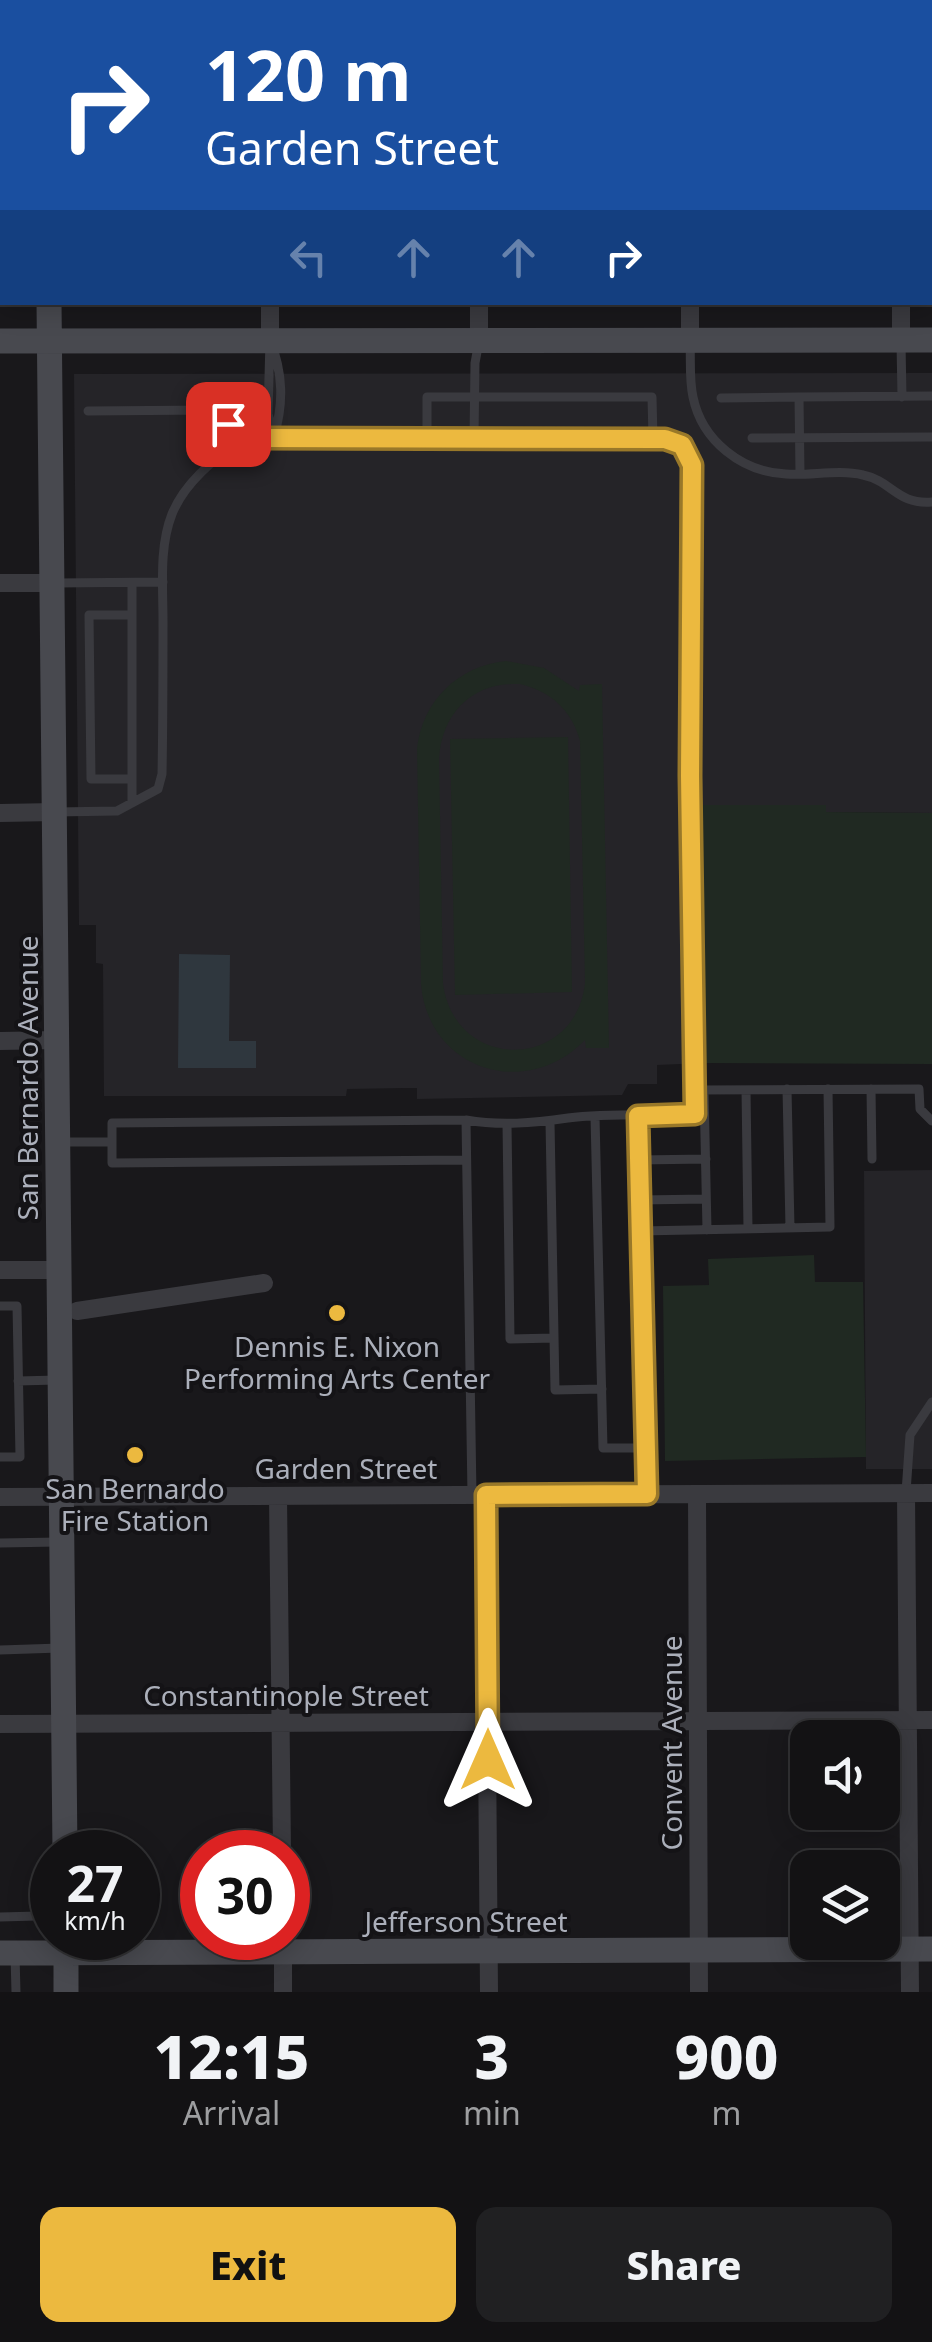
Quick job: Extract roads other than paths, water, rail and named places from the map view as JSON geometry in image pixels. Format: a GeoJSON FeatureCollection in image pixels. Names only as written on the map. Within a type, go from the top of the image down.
{"type":"FeatureCollection","features":[{"type":"Feature","properties":{"kind":"main road","name":"San Bernardo Avenue"},"geometry":{"type":"LineString","coordinates":[[49,305],[65,1830]]}},
{"type":"Feature","properties":{"kind":"main road"},"geometry":{"type":"LineString","coordinates":[[0,341],[932,340]]}},
{"type":"Feature","properties":{"kind":"main road","name":"Jefferson Street"},"geometry":{"type":"LineString","coordinates":[[310,1945],[489,1951],[921,1949]]}},
{"type":"Feature","properties":{"kind":"main road"},"geometry":{"type":"LineString","coordinates":[[66,1960],[66,1992]]}},
{"type":"Feature","properties":{"kind":"street"},"geometry":{"type":"LineString","coordinates":[[270,305],[270,340]]}},
{"type":"Feature","properties":{"kind":"street"},"geometry":{"type":"LineString","coordinates":[[479,305],[479,340]]}},
{"type":"Feature","properties":{"kind":"street"},"geometry":{"type":"LineString","coordinates":[[690,305],[690,340]]}},
{"type":"Feature","properties":{"kind":"street"},"geometry":{"type":"LineString","coordinates":[[901,305],[902,340]]}},
{"type":"Feature","properties":{"kind":"street"},"geometry":{"type":"LineString","coordinates":[[0,583],[53,583]]}},
{"type":"Feature","properties":{"kind":"street"},"geometry":{"type":"LineString","coordinates":[[0,813],[56,812]]}},
{"type":"Feature","properties":{"kind":"street"},"geometry":{"type":"LineString","coordinates":[[0,1041],[56,1040]]}},
{"type":"Feature","properties":{"kind":"street"},"geometry":{"type":"LineString","coordinates":[[0,1270],[59,1270]]}},
{"type":"Feature","properties":{"kind":"street"},"geometry":{"type":"LineString","coordinates":[[77,1312],[264,1283]]}},
{"type":"Feature","properties":{"kind":"street","name":"Garden Street"},"geometry":{"type":"LineString","coordinates":[[0,1497],[932,1492]]}},
{"type":"Feature","properties":{"kind":"street"},"geometry":{"type":"LineString","coordinates":[[906,1493],[908,1720],[921,1949],[910,1992]]}},
{"type":"Feature","properties":{"kind":"street","name":"Convent Avenue"},"geometry":{"type":"LineString","coordinates":[[697,1494],[699,1992]]}},
{"type":"Feature","properties":{"kind":"street"},"geometry":{"type":"LineString","coordinates":[[479,1495],[487,1722],[489,1992]]}},
{"type":"Feature","properties":{"kind":"street"},"geometry":{"type":"LineString","coordinates":[[278,1496],[282,1830]]}},
{"type":"Feature","properties":{"kind":"street","name":"Constantinople Street"},"geometry":{"type":"LineString","coordinates":[[0,1724],[932,1720]]}},
{"type":"Feature","properties":{"kind":"street"},"geometry":{"type":"LineString","coordinates":[[283,1960],[283,1992]]}},
{"type":"Feature","properties":{"kind":"lane"},"geometry":{"type":"LineString","coordinates":[[270,340],[268,414],[274,436]]}},
{"type":"Feature","properties":{"kind":"lane"},"geometry":{"type":"LineString","coordinates":[[474,438],[474,363],[479,340]]}},
{"type":"Feature","properties":{"kind":"lane"},"geometry":{"type":"LineString","coordinates":[[690,340],[692,396],[700,419],[714,440],[740,462],[762,470],[800,474],[865,475],[903,498],[932,502]]}},
{"type":"Feature","properties":{"kind":"lane"},"geometry":{"type":"LineString","coordinates":[[902,340],[902,396]]}},
{"type":"Feature","properties":{"kind":"lane"},"geometry":{"type":"LineString","coordinates":[[426,438],[426,396],[652,397],[653,439]]}},
{"type":"Feature","properties":{"kind":"lane"},"geometry":{"type":"LineString","coordinates":[[722,398],[932,396]]}},
{"type":"Feature","properties":{"kind":"lane"},"geometry":{"type":"LineString","coordinates":[[799,397],[800,474]]}},
{"type":"Feature","properties":{"kind":"lane"},"geometry":{"type":"LineString","coordinates":[[88,411],[210,410],[246,438]]}},
{"type":"Feature","properties":{"kind":"lane"},"geometry":{"type":"LineString","coordinates":[[752,438],[932,436]]}},
{"type":"Feature","properties":{"kind":"lane"},"geometry":{"type":"LineString","coordinates":[[56,812],[106,813],[158,789],[162,774],[166,530],[180,498],[222,453],[246,438],[653,439],[682,445],[692,465],[690,776],[707,1230]]}},
{"type":"Feature","properties":{"kind":"lane"},"geometry":{"type":"LineString","coordinates":[[53,583],[163,582]]}},
{"type":"Feature","properties":{"kind":"lane"},"geometry":{"type":"LineString","coordinates":[[132,583],[132,803]]}},
{"type":"Feature","properties":{"kind":"lane"},"geometry":{"type":"LineString","coordinates":[[132,615],[89,615],[91,779],[132,779]]}},
{"type":"Feature","properties":{"kind":"lane"},"geometry":{"type":"LineString","coordinates":[[700,1090],[919,1088],[920,1110],[932,1121]]}},
{"type":"Feature","properties":{"kind":"lane"},"geometry":{"type":"LineString","coordinates":[[787,1089],[790,1228]]}},
{"type":"Feature","properties":{"kind":"lane"},"geometry":{"type":"LineString","coordinates":[[641,1230],[830,1228],[828,1089]]}},
{"type":"Feature","properties":{"kind":"lane"},"geometry":{"type":"LineString","coordinates":[[871,1089],[872,1159]]}},
{"type":"Feature","properties":{"kind":"lane"},"geometry":{"type":"LineString","coordinates":[[466,1160],[112,1163],[112,1123],[466,1120],[506,1124],[695,1114],[700,1090]]}},
{"type":"Feature","properties":{"kind":"lane"},"geometry":{"type":"LineString","coordinates":[[746,1090],[748,1229]]}},
{"type":"Feature","properties":{"kind":"lane"},"geometry":{"type":"LineString","coordinates":[[638,1116],[647,1494]]}},
{"type":"Feature","properties":{"kind":"lane"},"geometry":{"type":"LineString","coordinates":[[595,1118],[603,1448],[646,1448]]}},
{"type":"Feature","properties":{"kind":"lane"},"geometry":{"type":"LineString","coordinates":[[466,1120],[479,1495]]}},
{"type":"Feature","properties":{"kind":"lane"},"geometry":{"type":"LineString","coordinates":[[550,1122],[556,1390],[602,1389]]}},
{"type":"Feature","properties":{"kind":"lane"},"geometry":{"type":"LineString","coordinates":[[506,1124],[510,1339],[554,1338]]}},
{"type":"Feature","properties":{"kind":"lane"},"geometry":{"type":"LineString","coordinates":[[58,1142],[112,1142]]}},
{"type":"Feature","properties":{"kind":"lane"},"geometry":{"type":"LineString","coordinates":[[640,1160],[706,1159]]}},
{"type":"Feature","properties":{"kind":"lane"},"geometry":{"type":"LineString","coordinates":[[640,1200],[706,1199]]}},
{"type":"Feature","properties":{"kind":"lane"},"geometry":{"type":"LineString","coordinates":[[0,1306],[18,1306],[20,1456],[0,1457]]}},
{"type":"Feature","properties":{"kind":"lane"},"geometry":{"type":"LineString","coordinates":[[18,1380],[60,1380]]}},
{"type":"Feature","properties":{"kind":"lane"},"geometry":{"type":"LineString","coordinates":[[906,1493],[910,1434],[932,1402]]}},
{"type":"Feature","properties":{"kind":"lane"},"geometry":{"type":"LineString","coordinates":[[0,1543],[62,1542]]}},
{"type":"Feature","properties":{"kind":"lane"},"geometry":{"type":"LineString","coordinates":[[0,1650],[63,1648]]}},
{"type":"Feature","properties":{"kind":"lane"},"geometry":{"type":"LineString","coordinates":[[0,1916],[30,1916]]}},
{"type":"Feature","properties":{"kind":"lane"},"geometry":{"type":"LineString","coordinates":[[8,1953],[16,1992]]}},
{"type":"Feature","properties":{"kind":"place","name":"Dennis E. Nixon Performing Arts Center"},"geometry":{"type":"Point","coordinates":[337,1313]}},
{"type":"Feature","properties":{"kind":"place","name":"San Bernardo Fire Station"},"geometry":{"type":"Point","coordinates":[135,1455]}}]}
